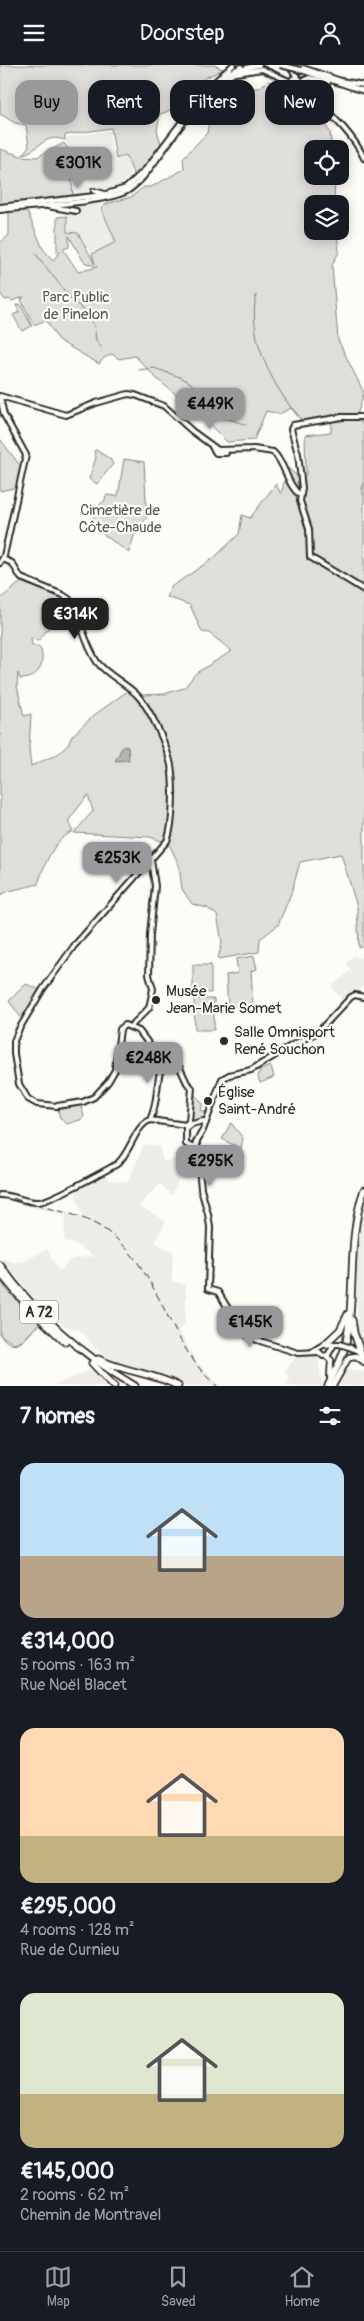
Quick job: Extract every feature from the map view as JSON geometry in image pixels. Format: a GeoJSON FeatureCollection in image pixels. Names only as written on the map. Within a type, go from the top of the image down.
{"type":"FeatureCollection","features":[{"type":"Feature","properties":{"kind":"highway"},"geometry":{"type":"LineString","coordinates":[[328,1346],[347,1316],[355,1221],[364,1190]]}},
{"type":"Feature","properties":{"kind":"highway"},"geometry":{"type":"LineString","coordinates":[[330,1386],[346,1349],[352,1298],[355,1237],[364,1195]]}},
{"type":"Feature","properties":{"kind":"highway","name":"A 72"},"geometry":{"type":"LineString","coordinates":[[0,1265],[38,1311],[85,1353],[135,1386]]}},
{"type":"Feature","properties":{"kind":"highway"},"geometry":{"type":"LineString","coordinates":[[330,1386],[345,1348],[350,1307],[351,1267]]}},
{"type":"Feature","properties":{"kind":"highway","name":"A 72"},"geometry":{"type":"LineString","coordinates":[[0,1273],[40,1319],[92,1363],[128,1386]]}},
{"type":"Feature","properties":{"kind":"highway"},"geometry":{"type":"LineString","coordinates":[[352,1298],[353,1329],[364,1359]]}},
{"type":"Feature","properties":{"kind":"highway"},"geometry":{"type":"LineString","coordinates":[[85,1353],[111,1365],[156,1377],[178,1386]]}},
{"type":"Feature","properties":{"kind":"highway"},"geometry":{"type":"LineString","coordinates":[[92,1363],[114,1386]]}},
{"type":"Feature","properties":{"kind":"main road"},"geometry":{"type":"LineString","coordinates":[[326,1356],[331,1360],[330,1386]]}},
{"type":"Feature","properties":{"kind":"main road"},"geometry":{"type":"LineString","coordinates":[[330,1386],[349,1357],[356,1356],[364,1359]]}},
{"type":"Feature","properties":{"kind":"street"},"geometry":{"type":"LineString","coordinates":[[216,80],[233,65]]}},
{"type":"Feature","properties":{"kind":"street"},"geometry":{"type":"LineString","coordinates":[[218,80],[228,72],[246,65]]}},
{"type":"Feature","properties":{"kind":"street"},"geometry":{"type":"LineString","coordinates":[[0,208],[43,205],[121,194],[140,181],[207,95],[228,76],[245,68],[259,65]]}},
{"type":"Feature","properties":{"kind":"street"},"geometry":{"type":"LineString","coordinates":[[279,65],[301,70],[339,84]]}},
{"type":"Feature","properties":{"kind":"street"},"geometry":{"type":"LineString","coordinates":[[288,65],[294,71],[296,80]]}},
{"type":"Feature","properties":{"kind":"street"},"geometry":{"type":"LineString","coordinates":[[294,65],[348,83],[364,85]]}},
{"type":"Feature","properties":{"kind":"street"},"geometry":{"type":"LineString","coordinates":[[228,76],[250,69],[262,69],[292,80]]}},
{"type":"Feature","properties":{"kind":"street"},"geometry":{"type":"LineString","coordinates":[[302,80],[309,77],[322,80]]}},
{"type":"Feature","properties":{"kind":"street"},"geometry":{"type":"LineString","coordinates":[[334,83],[364,91]]}},
{"type":"Feature","properties":{"kind":"street"},"geometry":{"type":"LineString","coordinates":[[334,119],[357,144],[364,158]]}},
{"type":"Feature","properties":{"kind":"street"},"geometry":{"type":"LineString","coordinates":[[0,208],[106,196],[126,188],[138,178],[180,125]]}},
{"type":"Feature","properties":{"kind":"street"},"geometry":{"type":"LineString","coordinates":[[94,191],[106,196]]}},
{"type":"Feature","properties":{"kind":"street"},"geometry":{"type":"LineString","coordinates":[[99,204],[106,196]]}},
{"type":"Feature","properties":{"kind":"street"},"geometry":{"type":"LineString","coordinates":[[43,205],[76,211]]}},
{"type":"Feature","properties":{"kind":"street"},"geometry":{"type":"LineString","coordinates":[[0,397],[66,415],[96,403],[128,394],[134,395],[164,406],[218,450],[254,449],[273,453],[282,463],[291,485],[300,495]]}},
{"type":"Feature","properties":{"kind":"street"},"geometry":{"type":"LineString","coordinates":[[0,397],[9,425],[26,455],[1,561],[12,563],[21,578],[66,596],[72,605],[86,644],[102,668],[132,690],[144,704],[170,764],[172,781],[170,835],[167,841],[74,946],[43,989],[19,1029],[14,1050],[20,1084],[28,1099],[37,1104],[57,1106],[90,1099],[111,1078],[117,1059],[120,1029],[125,1025],[139,1031],[151,1047],[180,1068],[191,1087],[191,1124],[186,1144],[194,1149],[200,1163],[201,1189],[208,1213],[208,1289],[215,1290],[248,1336],[296,1353],[310,1352],[337,1344],[349,1347],[364,1359]]}},
{"type":"Feature","properties":{"kind":"street"},"geometry":{"type":"LineString","coordinates":[[364,417],[329,419],[291,426],[299,462],[302,488],[300,495],[301,505],[309,529],[309,552],[311,559],[364,590]]}},
{"type":"Feature","properties":{"kind":"street"},"geometry":{"type":"LineString","coordinates":[[131,1026],[149,1008],[153,989],[150,975],[150,934],[156,886],[151,860]]}},
{"type":"Feature","properties":{"kind":"street"},"geometry":{"type":"LineString","coordinates":[[194,1149],[221,1080],[229,1075],[251,1070],[294,1043],[316,1033],[346,1001],[355,995],[364,997]]}},
{"type":"Feature","properties":{"kind":"street"},"geometry":{"type":"LineString","coordinates":[[0,1195],[11,1195],[39,1202],[105,1171],[124,1157],[143,1124],[150,1120],[155,1110],[158,1076],[166,1058]]}},
{"type":"Feature","properties":{"kind":"street"},"geometry":{"type":"LineString","coordinates":[[150,1120],[191,1124],[205,1122]]}},
{"type":"Feature","properties":{"kind":"street"},"geometry":{"type":"LineString","coordinates":[[319,1350],[326,1356],[329,1354],[328,1346]]}},
{"type":"Feature","properties":{"kind":"shaded area"},"geometry":{"type":"Polygon","coordinates":[[[110,131],[111,145],[116,161],[126,156],[132,175],[103,201],[99,208],[116,242],[92,254],[78,233],[68,231],[68,216],[75,213],[69,151],[65,140],[68,137],[110,131]]]}},
{"type":"Feature","properties":{"kind":"shaded area"},"geometry":{"type":"Polygon","coordinates":[[[123,746],[128,747],[129,760],[115,761],[123,746]]]}},
{"type":"Feature","properties":{"kind":"shaded area"},"geometry":{"type":"Polygon","coordinates":[[[353,956],[364,958],[364,987],[343,1001],[331,987],[351,970],[346,963],[353,956]]]}},
{"type":"Feature","properties":{"kind":"shaded area"},"geometry":{"type":"Polygon","coordinates":[[[144,1144],[159,1146],[163,1162],[179,1158],[185,1165],[172,1195],[160,1184],[139,1206],[166,1221],[155,1242],[173,1252],[172,1281],[186,1285],[185,1325],[178,1330],[197,1362],[221,1386],[185,1386],[168,1376],[105,1359],[80,1330],[63,1325],[41,1307],[2,1259],[15,1262],[25,1261],[47,1249],[59,1272],[71,1259],[94,1256],[77,1245],[64,1241],[66,1215],[11,1201],[13,1197],[83,1217],[76,1196],[76,1187],[104,1173],[110,1180],[128,1182],[144,1144]]]}},
{"type":"Feature","properties":{"kind":"shaded area"},"geometry":{"type":"Polygon","coordinates":[[[364,1205],[364,1355],[358,1342],[356,1247],[364,1205]]]}},
{"type":"Feature","properties":{"kind":"shaded area"},"geometry":{"type":"Polygon","coordinates":[[[318,1354],[322,1386],[287,1386],[289,1376],[284,1373],[297,1355],[318,1354]]]}},
{"type":"Feature","properties":{"kind":"shaded area"},"geometry":{"type":"Polygon","coordinates":[[[346,1368],[364,1372],[364,1386],[341,1386],[342,1374],[346,1368]]]}},
{"type":"Feature","properties":{"kind":"shaded area"},"geometry":{"type":"Polygon","coordinates":[[[93,1369],[111,1386],[53,1386],[93,1369]]]}},
{"type":"Feature","properties":{"kind":"green space"},"geometry":{"type":"Polygon","coordinates":[[[0,65],[214,65],[223,69],[202,80],[170,80],[170,110],[160,114],[160,80],[88,80],[88,125],[158,125],[157,130],[161,144],[135,178],[126,155],[116,159],[111,128],[65,135],[65,140],[57,138],[46,140],[23,154],[29,146],[26,125],[78,125],[78,80],[15,80],[15,123],[0,114],[0,65]]]}},
{"type":"Feature","properties":{"kind":"green space","name":"Parc Public de Pinelon"},"geometry":{"type":"Polygon","coordinates":[[[265,84],[265,125],[325,125],[330,132],[331,140],[304,140],[304,185],[335,185],[334,195],[304,195],[304,240],[338,240],[339,252],[332,265],[338,340],[364,393],[357,415],[340,415],[303,421],[292,408],[279,414],[266,411],[254,440],[227,442],[193,408],[157,379],[135,356],[119,359],[112,354],[104,358],[99,364],[58,340],[46,320],[34,325],[21,300],[24,297],[12,301],[9,299],[5,300],[0,293],[0,243],[9,235],[9,211],[26,209],[43,249],[53,260],[61,251],[57,252],[57,217],[67,216],[67,232],[78,233],[95,264],[92,254],[116,242],[101,208],[106,204],[131,197],[144,187],[151,187],[184,169],[183,158],[207,133],[208,125],[255,125],[255,88],[265,84]],[[69,236],[69,247],[63,249],[78,272],[97,267],[84,262],[69,236]]]}},
{"type":"Feature","properties":{"kind":"green space"},"geometry":{"type":"Polygon","coordinates":[[[64,143],[69,151],[73,196],[0,205],[0,149],[21,156],[37,157],[64,143]]]}},
{"type":"Feature","properties":{"kind":"green space"},"geometry":{"type":"Polygon","coordinates":[[[20,304],[32,326],[22,331],[13,315],[19,312],[16,305],[20,304]]]}},
{"type":"Feature","properties":{"kind":"green space"},"geometry":{"type":"Polygon","coordinates":[[[356,419],[364,424],[364,946],[359,948],[357,907],[341,854],[300,862],[292,891],[278,925],[260,939],[259,952],[218,959],[222,942],[217,915],[207,908],[192,904],[182,889],[179,865],[169,844],[150,837],[74,833],[93,811],[88,795],[68,821],[73,832],[66,835],[55,846],[38,884],[0,895],[0,599],[21,582],[63,598],[53,621],[38,641],[31,638],[32,645],[40,647],[42,653],[39,669],[27,678],[20,679],[18,673],[17,686],[24,716],[31,714],[29,748],[31,766],[58,754],[68,745],[72,736],[93,716],[129,690],[143,695],[164,694],[184,688],[196,673],[232,651],[209,633],[202,632],[190,605],[167,597],[171,587],[215,557],[239,534],[242,515],[250,518],[276,484],[281,494],[288,468],[301,479],[306,475],[305,435],[331,432],[331,420],[356,419]]]}},
{"type":"Feature","properties":{"kind":"green space"},"geometry":{"type":"Polygon","coordinates":[[[0,439],[22,468],[18,487],[0,491],[0,439]]]}},
{"type":"Feature","properties":{"kind":"green space"},"geometry":{"type":"Polygon","coordinates":[[[96,450],[110,459],[113,464],[97,484],[89,479],[96,458],[94,451],[96,450]]]}},
{"type":"Feature","properties":{"kind":"green space","name":"Cimetière de Côte-Chaude"},"geometry":{"type":"Polygon","coordinates":[[[124,459],[144,462],[147,517],[134,536],[129,553],[92,526],[95,509],[105,500],[106,495],[118,496],[124,459]]]}},
{"type":"Feature","properties":{"kind":"green space"},"geometry":{"type":"Polygon","coordinates":[[[254,956],[257,969],[251,971],[253,1003],[228,1008],[226,975],[238,973],[236,959],[254,956]]]}},
{"type":"Feature","properties":{"kind":"green space"},"geometry":{"type":"Polygon","coordinates":[[[193,965],[211,965],[211,993],[193,993],[193,965]]]}},
{"type":"Feature","properties":{"kind":"green space"},"geometry":{"type":"Polygon","coordinates":[[[26,984],[40,990],[22,1019],[9,1001],[26,984]]]}},
{"type":"Feature","properties":{"kind":"green space"},"geometry":{"type":"Polygon","coordinates":[[[194,999],[214,999],[214,1030],[195,1030],[194,999]]]}},
{"type":"Feature","properties":{"kind":"green space"},"geometry":{"type":"Polygon","coordinates":[[[271,1066],[274,1077],[260,1083],[258,1077],[260,1070],[271,1066]]]}},
{"type":"Feature","properties":{"kind":"green space"},"geometry":{"type":"Polygon","coordinates":[[[193,1093],[203,1104],[201,1110],[208,1113],[202,1120],[190,1120],[193,1093]]]}},
{"type":"Feature","properties":{"kind":"green space"},"geometry":{"type":"Polygon","coordinates":[[[81,1104],[84,1117],[80,1120],[67,1124],[60,1118],[57,1106],[81,1104]]]}},
{"type":"Feature","properties":{"kind":"green space"},"geometry":{"type":"Polygon","coordinates":[[[231,1123],[243,1138],[241,1149],[222,1139],[231,1123]]]}},
{"type":"Feature","properties":{"kind":"green space"},"geometry":{"type":"Polygon","coordinates":[[[0,1280],[9,1293],[40,1322],[24,1340],[14,1344],[0,1335],[0,1280]]]}},
{"type":"Feature","properties":{"kind":"waterway"},"geometry":{"type":"LineString","coordinates":[[35,253],[71,299],[87,313],[94,325],[96,340],[101,347]]}},
{"type":"Feature","properties":{"kind":"waterway"},"geometry":{"type":"LineString","coordinates":[[256,295],[254,313],[259,347],[273,379],[302,422]]}},
{"type":"Feature","properties":{"kind":"waterway"},"geometry":{"type":"LineString","coordinates":[[139,370],[154,368],[180,377],[191,383],[199,397],[216,414],[246,425]]}},
{"type":"Feature","properties":{"kind":"waterway"},"geometry":{"type":"LineString","coordinates":[[358,419],[364,426]]}},
{"type":"Feature","properties":{"kind":"waterway"},"geometry":{"type":"LineString","coordinates":[[364,483],[361,492],[364,495]]}},
{"type":"Feature","properties":{"kind":"waterway"},"geometry":{"type":"LineString","coordinates":[[0,1335],[7,1342],[17,1344],[39,1326]]}},
{"type":"Feature","properties":{"kind":"railway"},"geometry":{"type":"LineString","coordinates":[[13,1198],[78,1216],[99,1226],[120,1242],[136,1260],[150,1281],[185,1348],[199,1368],[217,1386]]}},
{"type":"Feature","properties":{"kind":"place","name":"Musée Jean-Marie Somet"},"geometry":{"type":"Point","coordinates":[156,1000]}},
{"type":"Feature","properties":{"kind":"place","name":"Salle Omnisport René Souchon"},"geometry":{"type":"Point","coordinates":[224,1041]}},
{"type":"Feature","properties":{"kind":"place","name":"Église Saint-André"},"geometry":{"type":"Point","coordinates":[208,1101]}}]}
